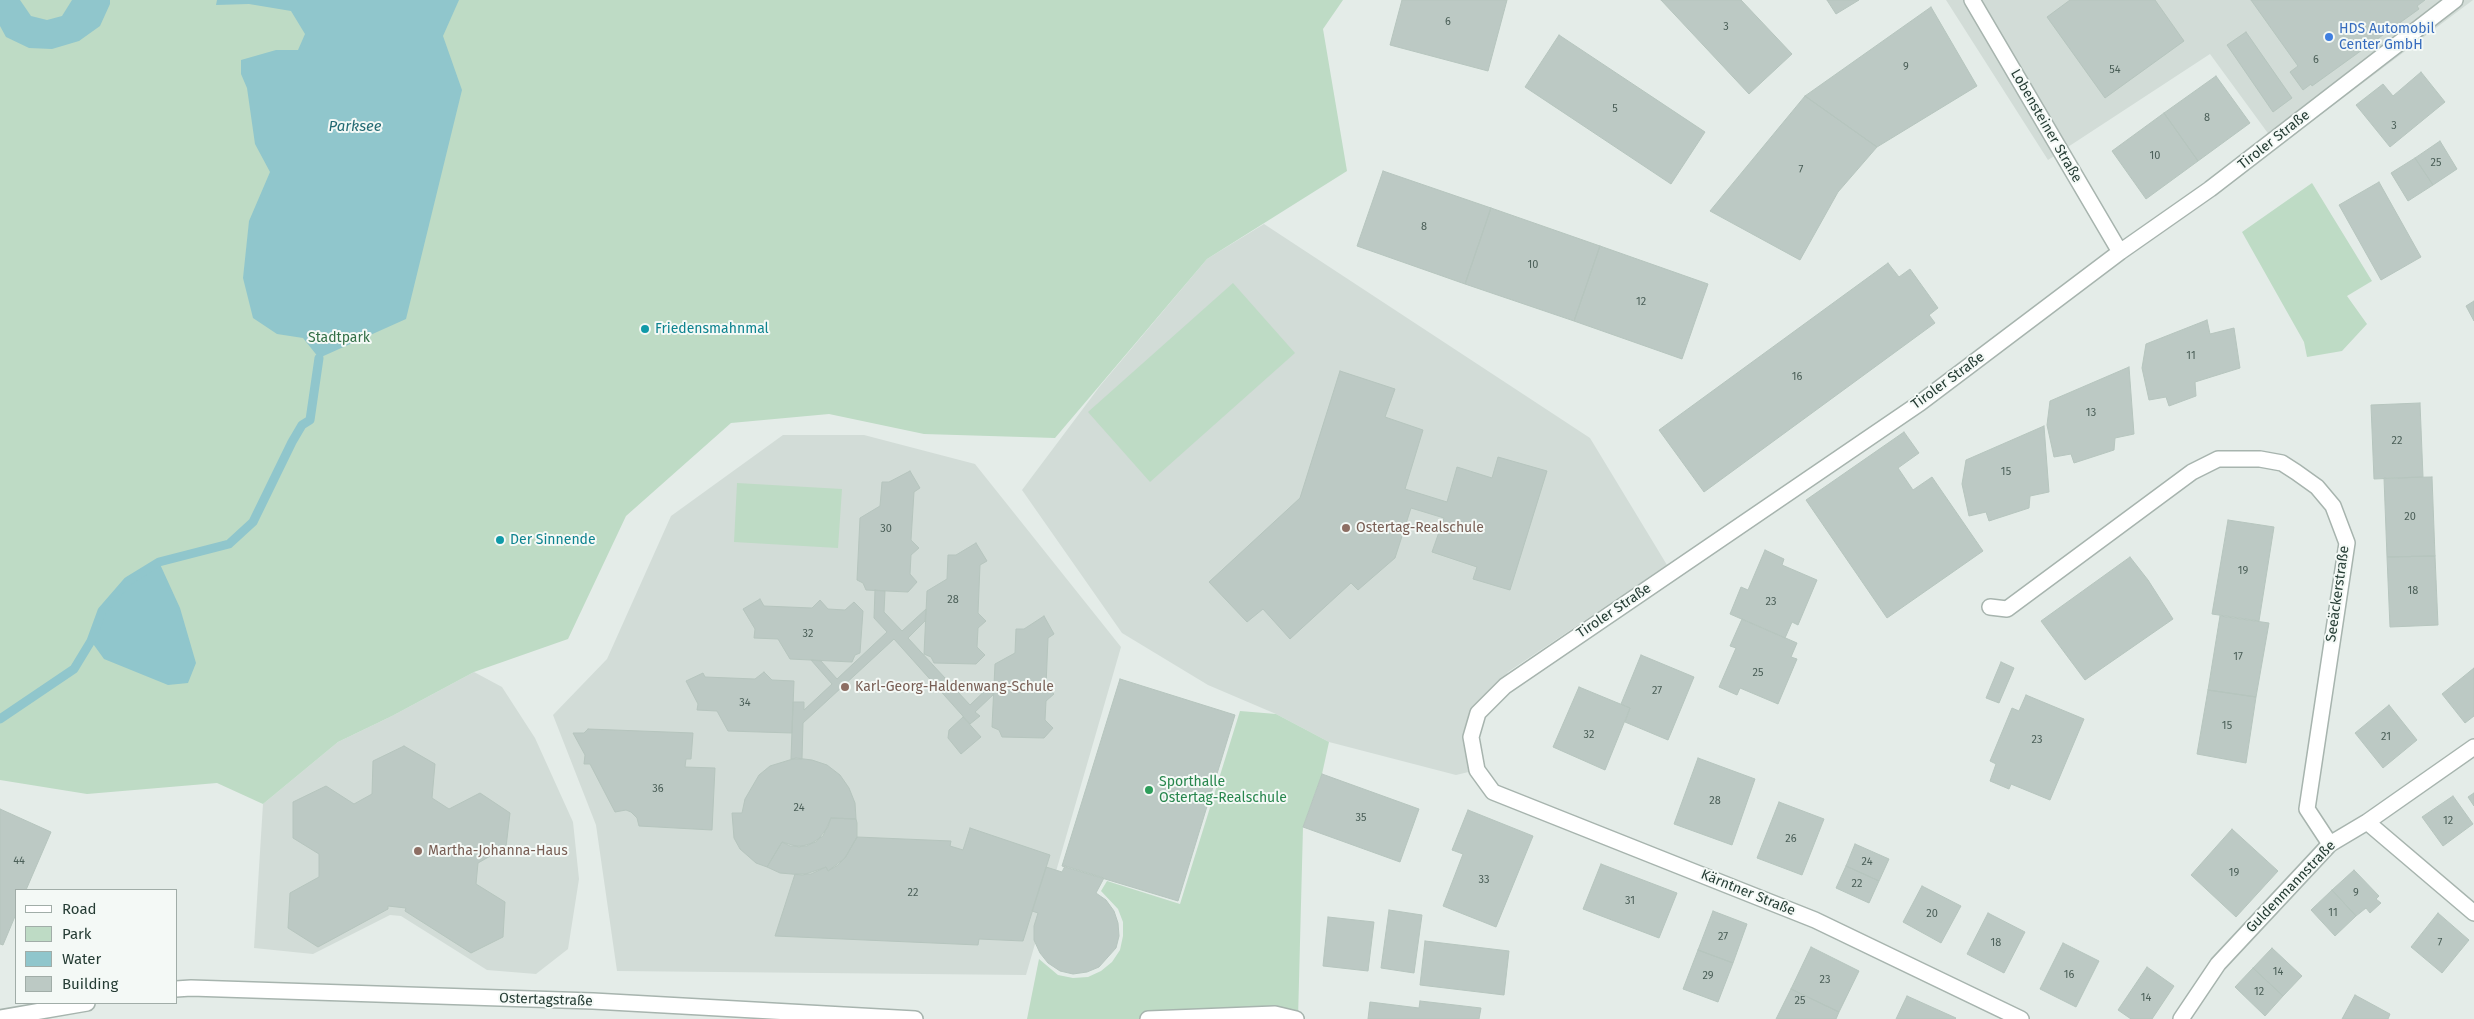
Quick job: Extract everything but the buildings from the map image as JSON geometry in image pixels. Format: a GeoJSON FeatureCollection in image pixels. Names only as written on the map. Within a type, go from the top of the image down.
{"type":"FeatureCollection","features":[{"type":"Feature","properties":{"kind":"street","name":"Lobensteiner Straße"},"geometry":{"type":"LineString","coordinates":[[1972,0],[2120,252]]}},
{"type":"Feature","properties":{"kind":"street","name":"Tiroler Straße"},"geometry":{"type":"LineString","coordinates":[[1477,770],[1471,737],[1478,713],[1505,686],[1920,403],[2120,252],[2210,190],[2455,0]]}},
{"type":"Feature","properties":{"kind":"street","name":"Seeäckerstraße"},"geometry":{"type":"LineString","coordinates":[[1990,607],[2007,609],[2192,472],[2218,459],[2260,459],[2282,463],[2296,472],[2317,487],[2333,506],[2347,543],[2307,809],[2330,844]]}},
{"type":"Feature","properties":{"kind":"street","name":"Guldenmannstraße"},"geometry":{"type":"LineString","coordinates":[[2181,1019],[2218,964],[2330,844],[2367,822],[2474,747]]}},
{"type":"Feature","properties":{"kind":"street","name":"Kärntner Straße"},"geometry":{"type":"LineString","coordinates":[[1477,770],[1493,792],[1815,920],[2021,1019]]}},
{"type":"Feature","properties":{"kind":"street"},"geometry":{"type":"LineString","coordinates":[[2367,822],[2474,913]]}},
{"type":"Feature","properties":{"kind":"street","name":"Ostertagstraße"},"geometry":{"type":"LineString","coordinates":[[178,989],[209,988],[563,1000],[641,1012],[915,1019]]}},
{"type":"Feature","properties":{"kind":"street"},"geometry":{"type":"LineString","coordinates":[[0,1018],[81,1004]]}},
{"type":"Feature","properties":{"kind":"street"},"geometry":{"type":"LineString","coordinates":[[1148,1019],[1275,1014],[1296,1019]]}},
{"type":"Feature","properties":{"kind":"shaded area"},"geometry":{"type":"Polygon","coordinates":[[[1946,0],[2473,0],[2278,147],[2210,54],[2048,160],[1946,0]]]}},
{"type":"Feature","properties":{"kind":"shaded area","name":"Ostertag-Realschule"},"geometry":{"type":"Polygon","coordinates":[[[1264,224],[1590,438],[1667,565],[1508,672],[1478,713],[1477,770],[1456,775],[1329,742],[1276,714],[1208,685],[1122,633],[1022,490],[1100,386],[1207,259],[1264,224]]]}},
{"type":"Feature","properties":{"kind":"shaded area","name":"Karl-Georg-Haldenwang-Schule"},"geometry":{"type":"Polygon","coordinates":[[[783,435],[864,435],[975,464],[1121,647],[1026,975],[617,971],[596,825],[553,715],[607,659],[671,516],[783,435]]]}},
{"type":"Feature","properties":{"kind":"shaded area","name":"Martha-Johanna-Haus"},"geometry":{"type":"Polygon","coordinates":[[[474,672],[502,687],[535,738],[573,822],[579,879],[568,949],[536,974],[487,970],[401,916],[390,915],[313,954],[254,948],[263,804],[338,742],[392,716],[474,672]]]}},
{"type":"Feature","properties":{"kind":"green space","name":"Stadtpark"},"geometry":{"type":"Polygon","coordinates":[[[0,0],[1343,0],[1323,29],[1347,171],[1207,259],[1055,438],[924,434],[829,414],[731,423],[626,516],[568,639],[474,672],[392,716],[338,742],[263,804],[217,783],[87,794],[0,780],[0,0]]]}},
{"type":"Feature","properties":{"kind":"green space"},"geometry":{"type":"Polygon","coordinates":[[[2312,183],[2372,281],[2347,296],[2367,324],[2342,351],[2307,357],[2304,342],[2242,232],[2312,183]]]}},
{"type":"Feature","properties":{"kind":"green space"},"geometry":{"type":"Polygon","coordinates":[[[1233,283],[1295,353],[1150,482],[1088,412],[1233,283]]]}},
{"type":"Feature","properties":{"kind":"green space"},"geometry":{"type":"Polygon","coordinates":[[[737,483],[842,489],[838,548],[734,542],[737,483]]]}},
{"type":"Feature","properties":{"kind":"green space"},"geometry":{"type":"Polygon","coordinates":[[[1240,711],[1276,714],[1329,742],[1322,774],[1303,827],[1298,1019],[1027,1019],[1039,959],[1058,975],[1073,978],[1088,977],[1101,971],[1112,962],[1120,950],[1123,922],[1118,909],[1101,891],[1107,881],[1180,904],[1240,711]]]}},
{"type":"Feature","properties":{"kind":"water"},"geometry":{"type":"Polygon","coordinates":[[[0,0],[20,0],[31,16],[47,20],[62,16],[72,0],[110,0],[110,4],[100,26],[79,41],[52,49],[29,48],[6,37],[0,26],[0,0]]]}},
{"type":"Feature","properties":{"kind":"water","name":"Parksee"},"geometry":{"type":"Polygon","coordinates":[[[217,0],[459,0],[443,36],[462,90],[406,319],[319,358],[303,338],[277,334],[253,318],[243,278],[249,221],[270,172],[255,144],[247,88],[241,74],[241,60],[276,50],[298,50],[305,34],[291,11],[249,4],[216,5],[217,0]]]}},
{"type":"Feature","properties":{"kind":"water"},"geometry":{"type":"Polygon","coordinates":[[[159,562],[180,608],[196,663],[188,683],[168,685],[104,659],[91,641],[102,611],[128,581],[159,562]]]}},
{"type":"Feature","properties":{"kind":"waterway"},"geometry":{"type":"LineString","coordinates":[[0,719],[74,669],[91,641],[102,611],[128,581],[159,562],[229,544],[253,522],[292,442],[302,425],[310,420],[319,358]]}},
{"type":"Feature","properties":{"kind":"place","name":"HDS Automobil Center GmbH"},"geometry":{"type":"Point","coordinates":[2329,37]}},
{"type":"Feature","properties":{"kind":"place","name":"Friedensmahnmal"},"geometry":{"type":"Point","coordinates":[645,329]}},
{"type":"Feature","properties":{"kind":"place","name":"Ostertag-Realschule"},"geometry":{"type":"Point","coordinates":[1346,528]}},
{"type":"Feature","properties":{"kind":"place","name":"Der Sinnende"},"geometry":{"type":"Point","coordinates":[500,540]}},
{"type":"Feature","properties":{"kind":"place","name":"Karl-Georg-Haldenwang-Schule"},"geometry":{"type":"Point","coordinates":[845,687]}},
{"type":"Feature","properties":{"kind":"place","name":"Sporthalle Ostertag-Realschule"},"geometry":{"type":"Point","coordinates":[1149,790]}},
{"type":"Feature","properties":{"kind":"place","name":"Martha-Johanna-Haus"},"geometry":{"type":"Point","coordinates":[418,851]}}]}
